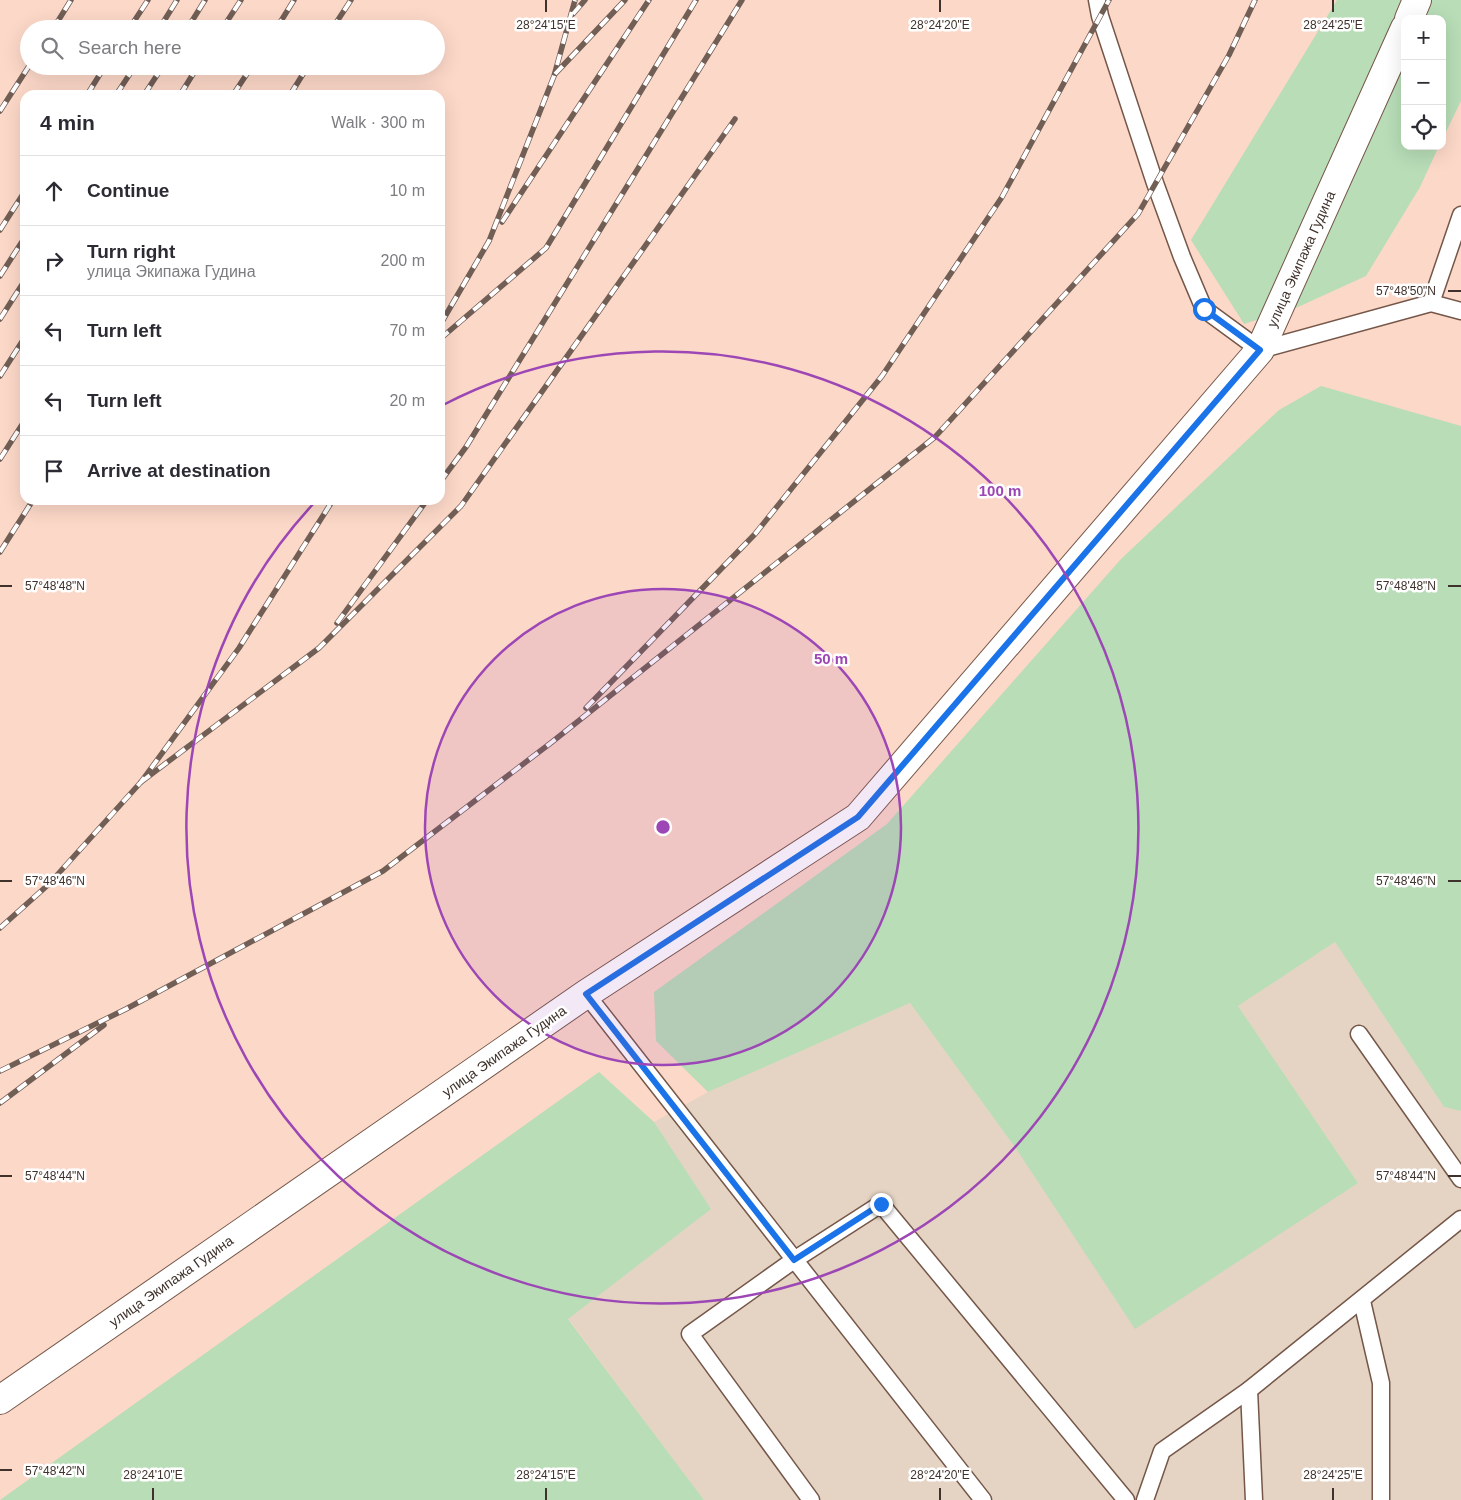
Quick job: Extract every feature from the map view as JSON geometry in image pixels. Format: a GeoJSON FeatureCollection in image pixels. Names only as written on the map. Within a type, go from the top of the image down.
{"type":"FeatureCollection","features":[{"type":"Feature","properties":{"kind":"street"},"geometry":{"type":"LineString","coordinates":[[1411,15],[1418,0]]}},
{"type":"Feature","properties":{"kind":"street","name":"улица Экипажа Гудина"},"geometry":{"type":"LineString","coordinates":[[0,1400],[586,994],[858,817],[1260,350],[1401,37]]}},
{"type":"Feature","properties":{"kind":"lane"},"geometry":{"type":"LineString","coordinates":[[1097,0],[1100,16],[1156,183],[1182,257],[1204,309],[1260,350],[1431,303],[1461,311]]}},
{"type":"Feature","properties":{"kind":"lane"},"geometry":{"type":"LineString","coordinates":[[1431,303],[1461,215]]}},
{"type":"Feature","properties":{"kind":"lane"},"geometry":{"type":"LineString","coordinates":[[586,994],[983,1500]]}},
{"type":"Feature","properties":{"kind":"lane"},"geometry":{"type":"LineString","coordinates":[[1359,1034],[1461,1179]]}},
{"type":"Feature","properties":{"kind":"lane"},"geometry":{"type":"LineString","coordinates":[[812,1500],[690,1334],[794,1260],[881,1204],[1126,1500]]}},
{"type":"Feature","properties":{"kind":"lane"},"geometry":{"type":"LineString","coordinates":[[1145,1500],[1162,1451],[1249,1390],[1362,1301],[1461,1219]]}},
{"type":"Feature","properties":{"kind":"lane"},"geometry":{"type":"LineString","coordinates":[[1362,1301],[1381,1383],[1381,1500]]}},
{"type":"Feature","properties":{"kind":"lane"},"geometry":{"type":"LineString","coordinates":[[1249,1390],[1254,1500]]}},
{"type":"Feature","properties":{"kind":"shaded area"},"geometry":{"type":"Polygon","coordinates":[[[1335,942],[1444,1107],[1461,1111],[1461,1500],[704,1500],[568,1318],[710,1209],[654,1122],[708,1092],[910,1003],[1017,1150],[1358,1183],[1238,1006],[1335,942]]]}},
{"type":"Feature","properties":{"kind":"green space"},"geometry":{"type":"Polygon","coordinates":[[[1337,0],[1461,0],[1461,101],[1446,132],[1446,15],[1401,15],[1401,150],[1437,150],[1420,187],[1366,276],[1298,307],[1244,324],[1191,240],[1337,0]]]}},
{"type":"Feature","properties":{"kind":"green space"},"geometry":{"type":"Polygon","coordinates":[[[1321,386],[1461,426],[1461,1111],[1444,1107],[1335,942],[1238,1006],[1358,1183],[1135,1329],[1017,1150],[910,1003],[708,1092],[656,1041],[654,992],[887,824],[1121,559],[1279,410],[1321,386]]]}},
{"type":"Feature","properties":{"kind":"green space"},"geometry":{"type":"Polygon","coordinates":[[[599,1072],[654,1122],[711,1209],[568,1319],[704,1500],[0,1500],[599,1072]]]}},
{"type":"Feature","properties":{"kind":"railway"},"geometry":{"type":"LineString","coordinates":[[59,20],[71,0]]}},
{"type":"Feature","properties":{"kind":"railway"},"geometry":{"type":"LineString","coordinates":[[135,20],[148,0]]}},
{"type":"Feature","properties":{"kind":"railway"},"geometry":{"type":"LineString","coordinates":[[165,20],[177,0]]}},
{"type":"Feature","properties":{"kind":"railway"},"geometry":{"type":"LineString","coordinates":[[193,20],[205,0]]}},
{"type":"Feature","properties":{"kind":"railway"},"geometry":{"type":"LineString","coordinates":[[228,20],[241,0]]}},
{"type":"Feature","properties":{"kind":"railway"},"geometry":{"type":"LineString","coordinates":[[282,20],[294,0]]}},
{"type":"Feature","properties":{"kind":"railway"},"geometry":{"type":"LineString","coordinates":[[338,20],[351,0]]}},
{"type":"Feature","properties":{"kind":"railway"},"geometry":{"type":"LineString","coordinates":[[445,316],[489,241],[554,76],[575,0]]}},
{"type":"Feature","properties":{"kind":"railway"},"geometry":{"type":"LineString","coordinates":[[573,14],[585,0]]}},
{"type":"Feature","properties":{"kind":"railway"},"geometry":{"type":"LineString","coordinates":[[555,74],[625,0]]}},
{"type":"Feature","properties":{"kind":"railway"},"geometry":{"type":"LineString","coordinates":[[502,222],[649,0]]}},
{"type":"Feature","properties":{"kind":"railway"},"geometry":{"type":"LineString","coordinates":[[445,335],[546,248],[696,0]]}},
{"type":"Feature","properties":{"kind":"railway"},"geometry":{"type":"LineString","coordinates":[[445,475],[466,447],[742,0]]}},
{"type":"Feature","properties":{"kind":"railway"},"geometry":{"type":"LineString","coordinates":[[586,708],[755,534],[882,376],[1002,197],[1109,0]]}},
{"type":"Feature","properties":{"kind":"railway"},"geometry":{"type":"LineString","coordinates":[[0,1071],[126,1009],[383,871],[552,742],[935,437],[1138,214],[1229,55],[1255,0]]}},
{"type":"Feature","properties":{"kind":"railway"},"geometry":{"type":"LineString","coordinates":[[0,111],[23,75]]}},
{"type":"Feature","properties":{"kind":"railway"},"geometry":{"type":"LineString","coordinates":[[90,90],[99,75]]}},
{"type":"Feature","properties":{"kind":"railway"},"geometry":{"type":"LineString","coordinates":[[119,90],[129,75]]}},
{"type":"Feature","properties":{"kind":"railway"},"geometry":{"type":"LineString","coordinates":[[147,90],[157,75]]}},
{"type":"Feature","properties":{"kind":"railway"},"geometry":{"type":"LineString","coordinates":[[183,90],[192,75]]}},
{"type":"Feature","properties":{"kind":"railway"},"geometry":{"type":"LineString","coordinates":[[236,90],[246,75]]}},
{"type":"Feature","properties":{"kind":"railway"},"geometry":{"type":"LineString","coordinates":[[293,90],[302,75]]}},
{"type":"Feature","properties":{"kind":"railway"},"geometry":{"type":"LineString","coordinates":[[141,782],[319,648],[461,506],[735,119]]}},
{"type":"Feature","properties":{"kind":"railway"},"geometry":{"type":"LineString","coordinates":[[0,230],[20,199]]}},
{"type":"Feature","properties":{"kind":"railway"},"geometry":{"type":"LineString","coordinates":[[0,276],[20,245]]}},
{"type":"Feature","properties":{"kind":"railway"},"geometry":{"type":"LineString","coordinates":[[0,319],[20,288]]}},
{"type":"Feature","properties":{"kind":"railway"},"geometry":{"type":"LineString","coordinates":[[0,376],[20,345]]}},
{"type":"Feature","properties":{"kind":"railway"},"geometry":{"type":"LineString","coordinates":[[0,459],[20,428]]}},
{"type":"Feature","properties":{"kind":"railway"},"geometry":{"type":"LineString","coordinates":[[0,552],[30,505]]}},
{"type":"Feature","properties":{"kind":"railway"},"geometry":{"type":"LineString","coordinates":[[0,928],[49,884],[141,782],[239,648],[330,505]]}},
{"type":"Feature","properties":{"kind":"railway"},"geometry":{"type":"LineString","coordinates":[[337,623],[423,505]]}},
{"type":"Feature","properties":{"kind":"railway"},"geometry":{"type":"LineString","coordinates":[[0,1103],[104,1025]]}},
{"type":"Feature","properties":{"kind":"route"},"geometry":{"type":"LineString","coordinates":[[881,1204],[794,1260],[586,994],[858,817],[1260,350],[1204,309]]}}]}
